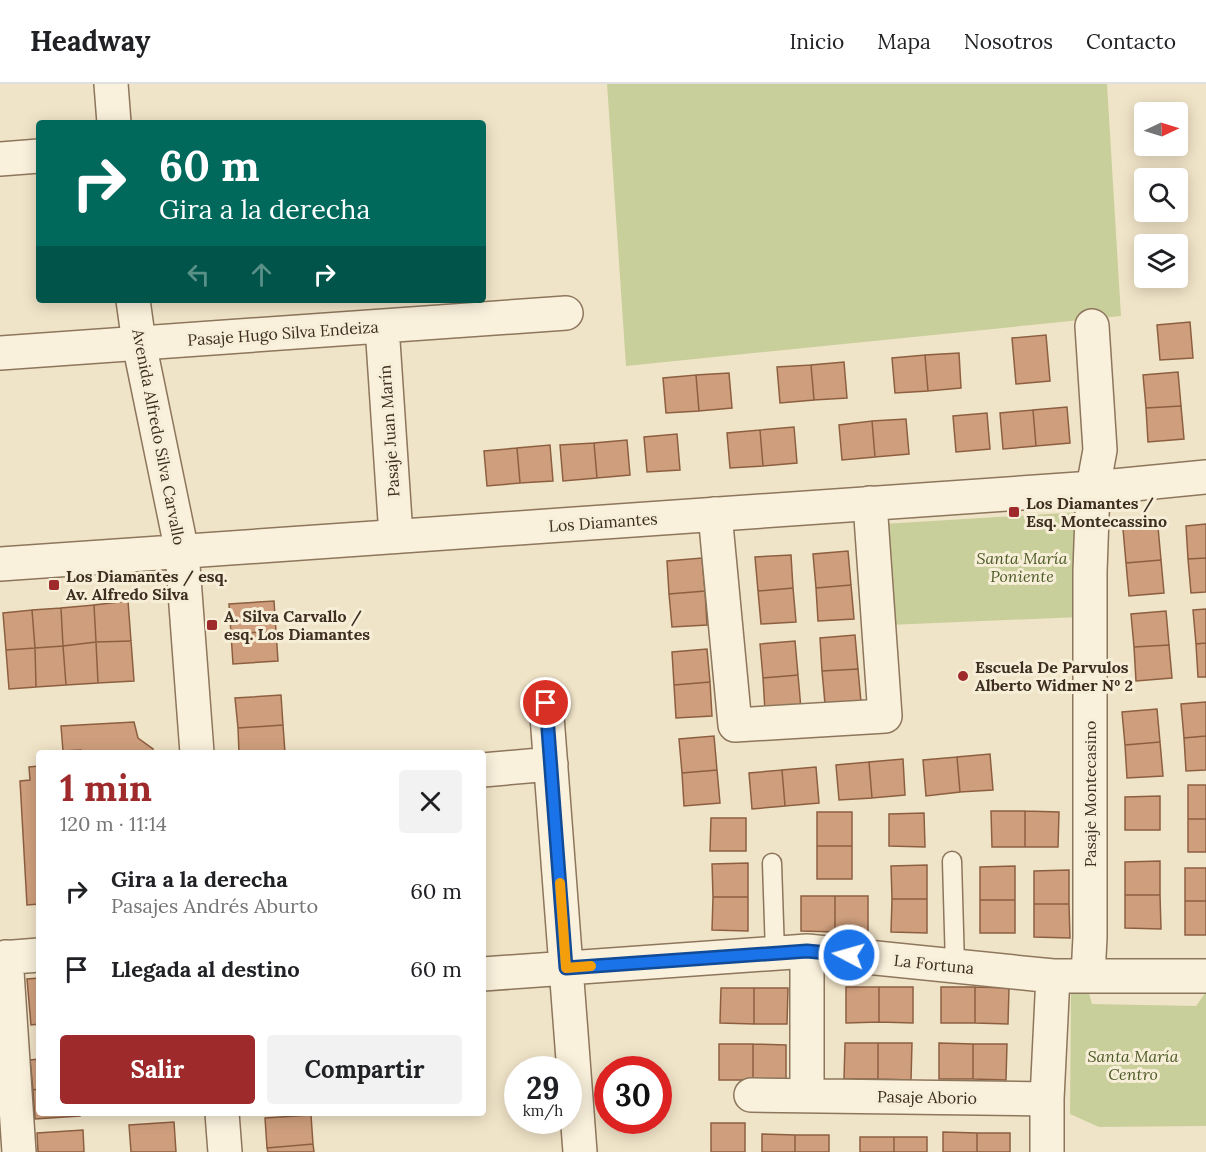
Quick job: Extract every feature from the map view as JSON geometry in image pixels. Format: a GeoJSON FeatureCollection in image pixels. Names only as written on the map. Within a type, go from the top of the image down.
{"type":"FeatureCollection","features":[{"type":"Feature","properties":{"kind":"street"},"geometry":{"type":"LineString","coordinates":[[111,84],[114,120]]}},
{"type":"Feature","properties":{"kind":"street"},"geometry":{"type":"LineString","coordinates":[[0,159],[36,156]]}},
{"type":"Feature","properties":{"kind":"street","name":"Avenida Alfredo Silva Carvallo"},"geometry":{"type":"LineString","coordinates":[[133,303],[139,343],[182,552],[197,750]]}},
{"type":"Feature","properties":{"kind":"street","name":"Pasaje Hugo Silva Endeiza"},"geometry":{"type":"LineString","coordinates":[[0,353],[566,313]]}},
{"type":"Feature","properties":{"kind":"street","name":"Pasaje Juan Marín"},"geometry":{"type":"LineString","coordinates":[[381,326],[396,537]]}},
{"type":"Feature","properties":{"kind":"street","name":"Pasaje Montecasino"},"geometry":{"type":"LineString","coordinates":[[1088,976],[1090,937],[1089,571],[1093,488],[1100,450],[1092,326]]}},
{"type":"Feature","properties":{"kind":"street","name":"Los Diamantes"},"geometry":{"type":"LineString","coordinates":[[0,564],[1093,488],[1206,477]]}},
{"type":"Feature","properties":{"kind":"street"},"geometry":{"type":"LineString","coordinates":[[715,514],[735,724],[885,716],[870,503]]}},
{"type":"Feature","properties":{"kind":"street"},"geometry":{"type":"LineString","coordinates":[[546,703],[580,1152]]}},
{"type":"Feature","properties":{"kind":"street"},"geometry":{"type":"LineString","coordinates":[[486,770],[551,764]]}},
{"type":"Feature","properties":{"kind":"street"},"geometry":{"type":"LineString","coordinates":[[807,951],[807,1095]]}},
{"type":"Feature","properties":{"kind":"street","name":"La Fortuna"},"geometry":{"type":"LineString","coordinates":[[486,974],[807,951],[1053,976],[1206,976]]}},
{"type":"Feature","properties":{"kind":"street"},"geometry":{"type":"LineString","coordinates":[[19,1152],[3,958],[36,955]]}},
{"type":"Feature","properties":{"kind":"street"},"geometry":{"type":"LineString","coordinates":[[1047,1152],[1053,976]]}},
{"type":"Feature","properties":{"kind":"street","name":"Pasaje Aborio"},"geometry":{"type":"LineString","coordinates":[[751,1095],[1047,1100]]}},
{"type":"Feature","properties":{"kind":"street"},"geometry":{"type":"LineString","coordinates":[[222,1116],[225,1152]]}},
{"type":"Feature","properties":{"kind":"lane"},"geometry":{"type":"LineString","coordinates":[[952,861],[955,966]]}},
{"type":"Feature","properties":{"kind":"lane"},"geometry":{"type":"LineString","coordinates":[[772,863],[775,953]]}},
{"type":"Feature","properties":{"kind":"green space"},"geometry":{"type":"Polygon","coordinates":[[[607,84],[1107,84],[1121,316],[626,366],[607,84]]]}},
{"type":"Feature","properties":{"kind":"green space","name":"Santa María Poniente"},"geometry":{"type":"Polygon","coordinates":[[[1080,512],[1080,617],[889,625],[882,524],[1080,512]]]}},
{"type":"Feature","properties":{"kind":"green space","name":"Santa María Centro"},"geometry":{"type":"Polygon","coordinates":[[[1084,976],[1092,1004],[1196,1006],[1206,992],[1206,1126],[1099,1127],[1070,1114],[1071,989],[1084,976]]]}},
{"type":"Feature","properties":{"kind":"building"},"geometry":{"type":"Polygon","coordinates":[[[1190,322],[1193,358],[1160,360],[1157,325],[1190,322]]]}},
{"type":"Feature","properties":{"kind":"building"},"geometry":{"type":"Polygon","coordinates":[[[1046,335],[1050,381],[1016,384],[1012,338],[1046,335]]]}},
{"type":"Feature","properties":{"kind":"building"},"geometry":{"type":"Polygon","coordinates":[[[959,353],[961,388],[928,391],[925,355],[959,353]]]}},
{"type":"Feature","properties":{"kind":"building"},"geometry":{"type":"Polygon","coordinates":[[[925,355],[928,391],[895,393],[892,358],[925,355]]]}},
{"type":"Feature","properties":{"kind":"building"},"geometry":{"type":"Polygon","coordinates":[[[844,362],[847,398],[814,400],[811,365],[844,362]]]}},
{"type":"Feature","properties":{"kind":"building"},"geometry":{"type":"Polygon","coordinates":[[[811,365],[814,400],[780,403],[777,367],[811,365]]]}},
{"type":"Feature","properties":{"kind":"building"},"geometry":{"type":"Polygon","coordinates":[[[1178,372],[1181,406],[1146,408],[1143,375],[1178,372]]]}},
{"type":"Feature","properties":{"kind":"building"},"geometry":{"type":"Polygon","coordinates":[[[729,373],[732,408],[699,411],[696,375],[729,373]]]}},
{"type":"Feature","properties":{"kind":"building"},"geometry":{"type":"Polygon","coordinates":[[[696,375],[699,411],[666,413],[663,378],[696,375]]]}},
{"type":"Feature","properties":{"kind":"building"},"geometry":{"type":"Polygon","coordinates":[[[1181,406],[1184,439],[1148,442],[1146,408],[1181,406]]]}},
{"type":"Feature","properties":{"kind":"building"},"geometry":{"type":"Polygon","coordinates":[[[1067,407],[1070,443],[1036,446],[1033,410],[1067,407]]]}},
{"type":"Feature","properties":{"kind":"building"},"geometry":{"type":"Polygon","coordinates":[[[1033,410],[1036,446],[1003,449],[1000,413],[1033,410]]]}},
{"type":"Feature","properties":{"kind":"building"},"geometry":{"type":"Polygon","coordinates":[[[987,413],[990,449],[956,452],[953,416],[987,413]]]}},
{"type":"Feature","properties":{"kind":"building"},"geometry":{"type":"Polygon","coordinates":[[[906,419],[909,454],[875,457],[872,421],[906,419]]]}},
{"type":"Feature","properties":{"kind":"building"},"geometry":{"type":"Polygon","coordinates":[[[872,421],[875,457],[842,460],[839,425],[872,421]]]}},
{"type":"Feature","properties":{"kind":"building"},"geometry":{"type":"Polygon","coordinates":[[[794,427],[797,463],[763,466],[760,430],[794,427]]]}},
{"type":"Feature","properties":{"kind":"building"},"geometry":{"type":"Polygon","coordinates":[[[760,430],[763,466],[730,468],[727,433],[760,430]]]}},
{"type":"Feature","properties":{"kind":"building"},"geometry":{"type":"Polygon","coordinates":[[[677,434],[680,470],[647,472],[644,437],[677,434]]]}},
{"type":"Feature","properties":{"kind":"building"},"geometry":{"type":"Polygon","coordinates":[[[627,440],[630,475],[597,478],[594,443],[627,440]]]}},
{"type":"Feature","properties":{"kind":"building"},"geometry":{"type":"Polygon","coordinates":[[[594,443],[597,478],[563,481],[560,445],[594,443]]]}},
{"type":"Feature","properties":{"kind":"building"},"geometry":{"type":"Polygon","coordinates":[[[550,445],[553,481],[520,483],[517,448],[550,445]]]}},
{"type":"Feature","properties":{"kind":"building"},"geometry":{"type":"Polygon","coordinates":[[[517,448],[520,483],[487,486],[484,451],[517,448]]]}},
{"type":"Feature","properties":{"kind":"building"},"geometry":{"type":"Polygon","coordinates":[[[1206,524],[1206,558],[1188,559],[1186,526],[1206,524]]]}},
{"type":"Feature","properties":{"kind":"building"},"geometry":{"type":"Polygon","coordinates":[[[1158,527],[1161,560],[1126,563],[1123,529],[1158,527]]]}},
{"type":"Feature","properties":{"kind":"building"},"geometry":{"type":"Polygon","coordinates":[[[848,551],[851,585],[816,588],[813,554],[848,551]]]}},
{"type":"Feature","properties":{"kind":"building"},"geometry":{"type":"Polygon","coordinates":[[[791,555],[793,588],[758,591],[755,557],[791,555]]]}},
{"type":"Feature","properties":{"kind":"building"},"geometry":{"type":"Polygon","coordinates":[[[702,558],[705,591],[669,594],[667,561],[702,558]]]}},
{"type":"Feature","properties":{"kind":"building"},"geometry":{"type":"Polygon","coordinates":[[[1206,558],[1206,592],[1191,593],[1188,559],[1206,558]]]}},
{"type":"Feature","properties":{"kind":"building"},"geometry":{"type":"Polygon","coordinates":[[[1161,560],[1164,593],[1129,596],[1126,563],[1161,560]]]}},
{"type":"Feature","properties":{"kind":"building"},"geometry":{"type":"Polygon","coordinates":[[[851,585],[854,619],[818,621],[816,588],[851,585]]]}},
{"type":"Feature","properties":{"kind":"building"},"geometry":{"type":"Polygon","coordinates":[[[793,588],[796,622],[761,624],[758,591],[793,588]]]}},
{"type":"Feature","properties":{"kind":"building"},"geometry":{"type":"Polygon","coordinates":[[[705,591],[707,625],[672,627],[669,594],[705,591]]]}},
{"type":"Feature","properties":{"kind":"building"},"geometry":{"type":"Polygon","coordinates":[[[128,601],[131,641],[96,642],[94,605],[128,601]]]}},
{"type":"Feature","properties":{"kind":"building"},"geometry":{"type":"Polygon","coordinates":[[[274,601],[276,631],[231,634],[229,604],[274,601]]]}},
{"type":"Feature","properties":{"kind":"building"},"geometry":{"type":"Polygon","coordinates":[[[94,605],[96,642],[63,646],[61,608],[94,605]]]}},
{"type":"Feature","properties":{"kind":"building"},"geometry":{"type":"Polygon","coordinates":[[[61,608],[63,646],[35,648],[32,610],[61,608]]]}},
{"type":"Feature","properties":{"kind":"building"},"geometry":{"type":"Polygon","coordinates":[[[1206,609],[1206,643],[1196,644],[1193,610],[1206,609]]]}},
{"type":"Feature","properties":{"kind":"building"},"geometry":{"type":"Polygon","coordinates":[[[32,610],[35,648],[6,650],[3,613],[32,610]]]}},
{"type":"Feature","properties":{"kind":"building"},"geometry":{"type":"Polygon","coordinates":[[[1166,611],[1169,645],[1134,647],[1131,614],[1166,611]]]}},
{"type":"Feature","properties":{"kind":"building"},"geometry":{"type":"Polygon","coordinates":[[[276,631],[278,661],[233,664],[231,634],[276,631]]]}},
{"type":"Feature","properties":{"kind":"building"},"geometry":{"type":"Polygon","coordinates":[[[855,635],[858,669],[822,671],[820,638],[855,635]]]}},
{"type":"Feature","properties":{"kind":"building"},"geometry":{"type":"Polygon","coordinates":[[[131,641],[134,681],[98,683],[96,642],[131,641]]]}},
{"type":"Feature","properties":{"kind":"building"},"geometry":{"type":"Polygon","coordinates":[[[795,641],[798,675],[763,678],[760,644],[795,641]]]}},
{"type":"Feature","properties":{"kind":"building"},"geometry":{"type":"Polygon","coordinates":[[[96,642],[98,683],[66,685],[63,646],[96,642]]]}},
{"type":"Feature","properties":{"kind":"building"},"geometry":{"type":"Polygon","coordinates":[[[1206,643],[1206,677],[1198,677],[1196,644],[1206,643]]]}},
{"type":"Feature","properties":{"kind":"building"},"geometry":{"type":"Polygon","coordinates":[[[1169,645],[1172,678],[1136,681],[1134,647],[1169,645]]]}},
{"type":"Feature","properties":{"kind":"building"},"geometry":{"type":"Polygon","coordinates":[[[63,646],[66,685],[36,687],[35,648],[63,646]]]}},
{"type":"Feature","properties":{"kind":"building"},"geometry":{"type":"Polygon","coordinates":[[[35,648],[36,687],[9,689],[6,650],[35,648]]]}},
{"type":"Feature","properties":{"kind":"building"},"geometry":{"type":"Polygon","coordinates":[[[707,649],[710,682],[674,685],[672,652],[707,649]]]}},
{"type":"Feature","properties":{"kind":"building"},"geometry":{"type":"Polygon","coordinates":[[[858,669],[861,702],[825,704],[822,671],[858,669]]]}},
{"type":"Feature","properties":{"kind":"building"},"geometry":{"type":"Polygon","coordinates":[[[798,675],[801,709],[765,711],[763,678],[798,675]]]}},
{"type":"Feature","properties":{"kind":"building"},"geometry":{"type":"Polygon","coordinates":[[[710,682],[712,716],[676,718],[674,685],[710,682]]]}},
{"type":"Feature","properties":{"kind":"building"},"geometry":{"type":"Polygon","coordinates":[[[281,695],[283,725],[238,728],[235,698],[281,695]]]}},
{"type":"Feature","properties":{"kind":"building"},"geometry":{"type":"Polygon","coordinates":[[[1206,702],[1206,736],[1184,738],[1181,704],[1206,702]]]}},
{"type":"Feature","properties":{"kind":"building"},"geometry":{"type":"Polygon","coordinates":[[[1157,709],[1160,742],[1125,745],[1122,712],[1157,709]]]}},
{"type":"Feature","properties":{"kind":"building"},"geometry":{"type":"Polygon","coordinates":[[[134,722],[138,738],[153,750],[63,750],[61,726],[134,722]]]}},
{"type":"Feature","properties":{"kind":"building"},"geometry":{"type":"Polygon","coordinates":[[[283,725],[285,750],[239,750],[238,728],[283,725]]]}},
{"type":"Feature","properties":{"kind":"building"},"geometry":{"type":"Polygon","coordinates":[[[714,736],[717,770],[682,773],[679,739],[714,736]]]}},
{"type":"Feature","properties":{"kind":"building"},"geometry":{"type":"Polygon","coordinates":[[[1206,736],[1206,770],[1186,771],[1184,738],[1206,736]]]}},
{"type":"Feature","properties":{"kind":"building"},"geometry":{"type":"Polygon","coordinates":[[[1160,742],[1163,776],[1127,778],[1125,745],[1160,742]]]}},
{"type":"Feature","properties":{"kind":"building"},"geometry":{"type":"Polygon","coordinates":[[[990,754],[993,790],[960,792],[957,757],[990,754]]]}},
{"type":"Feature","properties":{"kind":"building"},"geometry":{"type":"Polygon","coordinates":[[[957,757],[960,792],[926,796],[923,760],[957,757]]]}},
{"type":"Feature","properties":{"kind":"building"},"geometry":{"type":"Polygon","coordinates":[[[903,759],[905,795],[872,798],[869,762],[903,759]]]}},
{"type":"Feature","properties":{"kind":"building"},"geometry":{"type":"Polygon","coordinates":[[[869,762],[872,798],[839,800],[836,765],[869,762]]]}},
{"type":"Feature","properties":{"kind":"building"},"geometry":{"type":"Polygon","coordinates":[[[36,766],[36,904],[27,905],[20,781],[30,780],[29,767],[36,766]]]}},
{"type":"Feature","properties":{"kind":"building"},"geometry":{"type":"Polygon","coordinates":[[[816,767],[819,803],[785,806],[782,770],[816,767]]]}},
{"type":"Feature","properties":{"kind":"building"},"geometry":{"type":"Polygon","coordinates":[[[717,770],[720,803],[684,806],[682,773],[717,770]]]}},
{"type":"Feature","properties":{"kind":"building"},"geometry":{"type":"Polygon","coordinates":[[[782,770],[785,806],[752,809],[749,773],[782,770]]]}},
{"type":"Feature","properties":{"kind":"building"},"geometry":{"type":"Polygon","coordinates":[[[1188,785],[1206,785],[1206,819],[1188,819],[1188,785]]]}},
{"type":"Feature","properties":{"kind":"building"},"geometry":{"type":"Polygon","coordinates":[[[1160,796],[1160,830],[1125,830],[1125,797],[1160,796]]]}},
{"type":"Feature","properties":{"kind":"building"},"geometry":{"type":"Polygon","coordinates":[[[991,811],[1025,811],[1025,847],[992,847],[991,811]]]}},
{"type":"Feature","properties":{"kind":"building"},"geometry":{"type":"Polygon","coordinates":[[[1025,811],[1059,812],[1058,847],[1025,847],[1025,811]]]}},
{"type":"Feature","properties":{"kind":"building"},"geometry":{"type":"Polygon","coordinates":[[[817,812],[852,812],[852,846],[817,846],[817,812]]]}},
{"type":"Feature","properties":{"kind":"building"},"geometry":{"type":"Polygon","coordinates":[[[924,813],[925,847],[889,846],[889,814],[924,813]]]}},
{"type":"Feature","properties":{"kind":"building"},"geometry":{"type":"Polygon","coordinates":[[[711,818],[746,818],[746,851],[710,851],[711,818]]]}},
{"type":"Feature","properties":{"kind":"building"},"geometry":{"type":"Polygon","coordinates":[[[1188,819],[1206,819],[1206,852],[1188,852],[1188,819]]]}},
{"type":"Feature","properties":{"kind":"building"},"geometry":{"type":"Polygon","coordinates":[[[817,846],[852,846],[852,879],[817,879],[817,846]]]}},
{"type":"Feature","properties":{"kind":"building"},"geometry":{"type":"Polygon","coordinates":[[[1160,861],[1160,895],[1125,895],[1125,862],[1160,861]]]}},
{"type":"Feature","properties":{"kind":"building"},"geometry":{"type":"Polygon","coordinates":[[[748,863],[748,897],[713,897],[712,864],[748,863]]]}},
{"type":"Feature","properties":{"kind":"building"},"geometry":{"type":"Polygon","coordinates":[[[927,865],[927,899],[892,899],[891,866],[927,865]]]}},
{"type":"Feature","properties":{"kind":"building"},"geometry":{"type":"Polygon","coordinates":[[[1015,866],[1015,900],[980,900],[980,867],[1015,866]]]}},
{"type":"Feature","properties":{"kind":"building"},"geometry":{"type":"Polygon","coordinates":[[[1185,868],[1206,868],[1206,901],[1185,901],[1185,868]]]}},
{"type":"Feature","properties":{"kind":"building"},"geometry":{"type":"Polygon","coordinates":[[[1069,870],[1069,904],[1034,904],[1034,871],[1069,870]]]}},
{"type":"Feature","properties":{"kind":"building"},"geometry":{"type":"Polygon","coordinates":[[[1125,895],[1160,895],[1161,929],[1125,928],[1125,895]]]}},
{"type":"Feature","properties":{"kind":"building"},"geometry":{"type":"Polygon","coordinates":[[[801,896],[835,896],[835,932],[801,931],[801,896]]]}},
{"type":"Feature","properties":{"kind":"building"},"geometry":{"type":"Polygon","coordinates":[[[835,896],[868,896],[868,932],[835,932],[835,896]]]}},
{"type":"Feature","properties":{"kind":"building"},"geometry":{"type":"Polygon","coordinates":[[[713,897],[748,897],[748,931],[712,930],[713,897]]]}},
{"type":"Feature","properties":{"kind":"building"},"geometry":{"type":"Polygon","coordinates":[[[892,899],[927,899],[927,933],[891,932],[892,899]]]}},
{"type":"Feature","properties":{"kind":"building"},"geometry":{"type":"Polygon","coordinates":[[[980,900],[1015,900],[1015,933],[980,933],[980,900]]]}},
{"type":"Feature","properties":{"kind":"building"},"geometry":{"type":"Polygon","coordinates":[[[1185,901],[1206,901],[1206,935],[1185,935],[1185,901]]]}},
{"type":"Feature","properties":{"kind":"building"},"geometry":{"type":"Polygon","coordinates":[[[1034,904],[1069,904],[1070,938],[1034,937],[1034,904]]]}},
{"type":"Feature","properties":{"kind":"building"},"geometry":{"type":"Polygon","coordinates":[[[36,978],[36,1024],[31,1025],[27,979],[36,978]]]}},
{"type":"Feature","properties":{"kind":"building"},"geometry":{"type":"Polygon","coordinates":[[[846,987],[879,987],[879,1022],[846,1023],[846,987]]]}},
{"type":"Feature","properties":{"kind":"building"},"geometry":{"type":"Polygon","coordinates":[[[879,987],[913,987],[913,1023],[879,1022],[879,987]]]}},
{"type":"Feature","properties":{"kind":"building"},"geometry":{"type":"Polygon","coordinates":[[[941,987],[975,987],[975,1023],[941,1023],[941,987]]]}},
{"type":"Feature","properties":{"kind":"building"},"geometry":{"type":"Polygon","coordinates":[[[975,987],[1009,988],[1008,1024],[975,1023],[975,987]]]}},
{"type":"Feature","properties":{"kind":"building"},"geometry":{"type":"Polygon","coordinates":[[[721,988],[754,988],[754,1024],[720,1023],[721,988]]]}},
{"type":"Feature","properties":{"kind":"building"},"geometry":{"type":"Polygon","coordinates":[[[754,988],[788,988],[787,1024],[754,1024],[754,988]]]}},
{"type":"Feature","properties":{"kind":"building"},"geometry":{"type":"Polygon","coordinates":[[[845,1043],[878,1043],[878,1079],[844,1079],[845,1043]]]}},
{"type":"Feature","properties":{"kind":"building"},"geometry":{"type":"Polygon","coordinates":[[[878,1043],[912,1043],[911,1080],[878,1079],[878,1043]]]}},
{"type":"Feature","properties":{"kind":"building"},"geometry":{"type":"Polygon","coordinates":[[[939,1043],[973,1044],[973,1079],[939,1079],[939,1043]]]}},
{"type":"Feature","properties":{"kind":"building"},"geometry":{"type":"Polygon","coordinates":[[[719,1044],[753,1044],[753,1080],[719,1080],[719,1044]]]}},
{"type":"Feature","properties":{"kind":"building"},"geometry":{"type":"Polygon","coordinates":[[[753,1044],[786,1045],[786,1080],[753,1080],[753,1044]]]}},
{"type":"Feature","properties":{"kind":"building"},"geometry":{"type":"Polygon","coordinates":[[[973,1044],[1007,1044],[1006,1080],[973,1079],[973,1044]]]}},
{"type":"Feature","properties":{"kind":"building"},"geometry":{"type":"Polygon","coordinates":[[[36,1059],[36,1090],[33,1090],[30,1060],[36,1059]]]}},
{"type":"Feature","properties":{"kind":"building"},"geometry":{"type":"Polygon","coordinates":[[[33,1090],[36,1090],[36,1116],[80,1116],[35,1119],[33,1090]]]}},
{"type":"Feature","properties":{"kind":"building"},"geometry":{"type":"Polygon","coordinates":[[[311,1116],[313,1144],[267,1148],[265,1118],[311,1116]]]}},
{"type":"Feature","properties":{"kind":"building"},"geometry":{"type":"Polygon","coordinates":[[[174,1122],[176,1152],[131,1152],[129,1125],[174,1122]]]}},
{"type":"Feature","properties":{"kind":"building"},"geometry":{"type":"Polygon","coordinates":[[[711,1123],[745,1123],[745,1152],[711,1152],[711,1123]]]}},
{"type":"Feature","properties":{"kind":"building"},"geometry":{"type":"Polygon","coordinates":[[[83,1130],[84,1152],[38,1152],[37,1133],[83,1130]]]}},
{"type":"Feature","properties":{"kind":"building"},"geometry":{"type":"Polygon","coordinates":[[[943,1132],[977,1133],[977,1152],[943,1152],[943,1132]]]}},
{"type":"Feature","properties":{"kind":"building"},"geometry":{"type":"Polygon","coordinates":[[[977,1133],[1010,1133],[1010,1152],[977,1152],[977,1133]]]}},
{"type":"Feature","properties":{"kind":"building"},"geometry":{"type":"Polygon","coordinates":[[[762,1134],[795,1135],[795,1152],[762,1152],[762,1134]]]}},
{"type":"Feature","properties":{"kind":"building"},"geometry":{"type":"Polygon","coordinates":[[[795,1135],[829,1135],[829,1152],[795,1152],[795,1135]]]}},
{"type":"Feature","properties":{"kind":"building"},"geometry":{"type":"Polygon","coordinates":[[[860,1137],[894,1137],[894,1152],[860,1152],[860,1137]]]}},
{"type":"Feature","properties":{"kind":"building"},"geometry":{"type":"Polygon","coordinates":[[[894,1137],[927,1137],[927,1152],[894,1152],[894,1137]]]}},
{"type":"Feature","properties":{"kind":"building"},"geometry":{"type":"Polygon","coordinates":[[[313,1144],[314,1152],[268,1152],[267,1148],[313,1144]]]}},
{"type":"Feature","properties":{"kind":"slow traffic"},"geometry":{"type":"LineString","coordinates":[[560,883],[566,968],[591,966]]}},
{"type":"Feature","properties":{"kind":"place","name":"Los Diamantes / Esq. Montecassino"},"geometry":{"type":"Point","coordinates":[1014,512]}},
{"type":"Feature","properties":{"kind":"place","name":"Los Diamantes / esq. Av. Alfredo Silva"},"geometry":{"type":"Point","coordinates":[54,585]}},
{"type":"Feature","properties":{"kind":"place","name":"A. Silva Carvallo / esq. Los Diamantes"},"geometry":{"type":"Point","coordinates":[212,625]}},
{"type":"Feature","properties":{"kind":"place","name":"Escuela De Parvulos Alberto Widmer Nº 2"},"geometry":{"type":"Point","coordinates":[963,676]}},
{"type":"Feature","properties":{"kind":"route"},"geometry":{"type":"LineString","coordinates":[[546,703],[566,968],[807,951],[849,955]]}}]}
